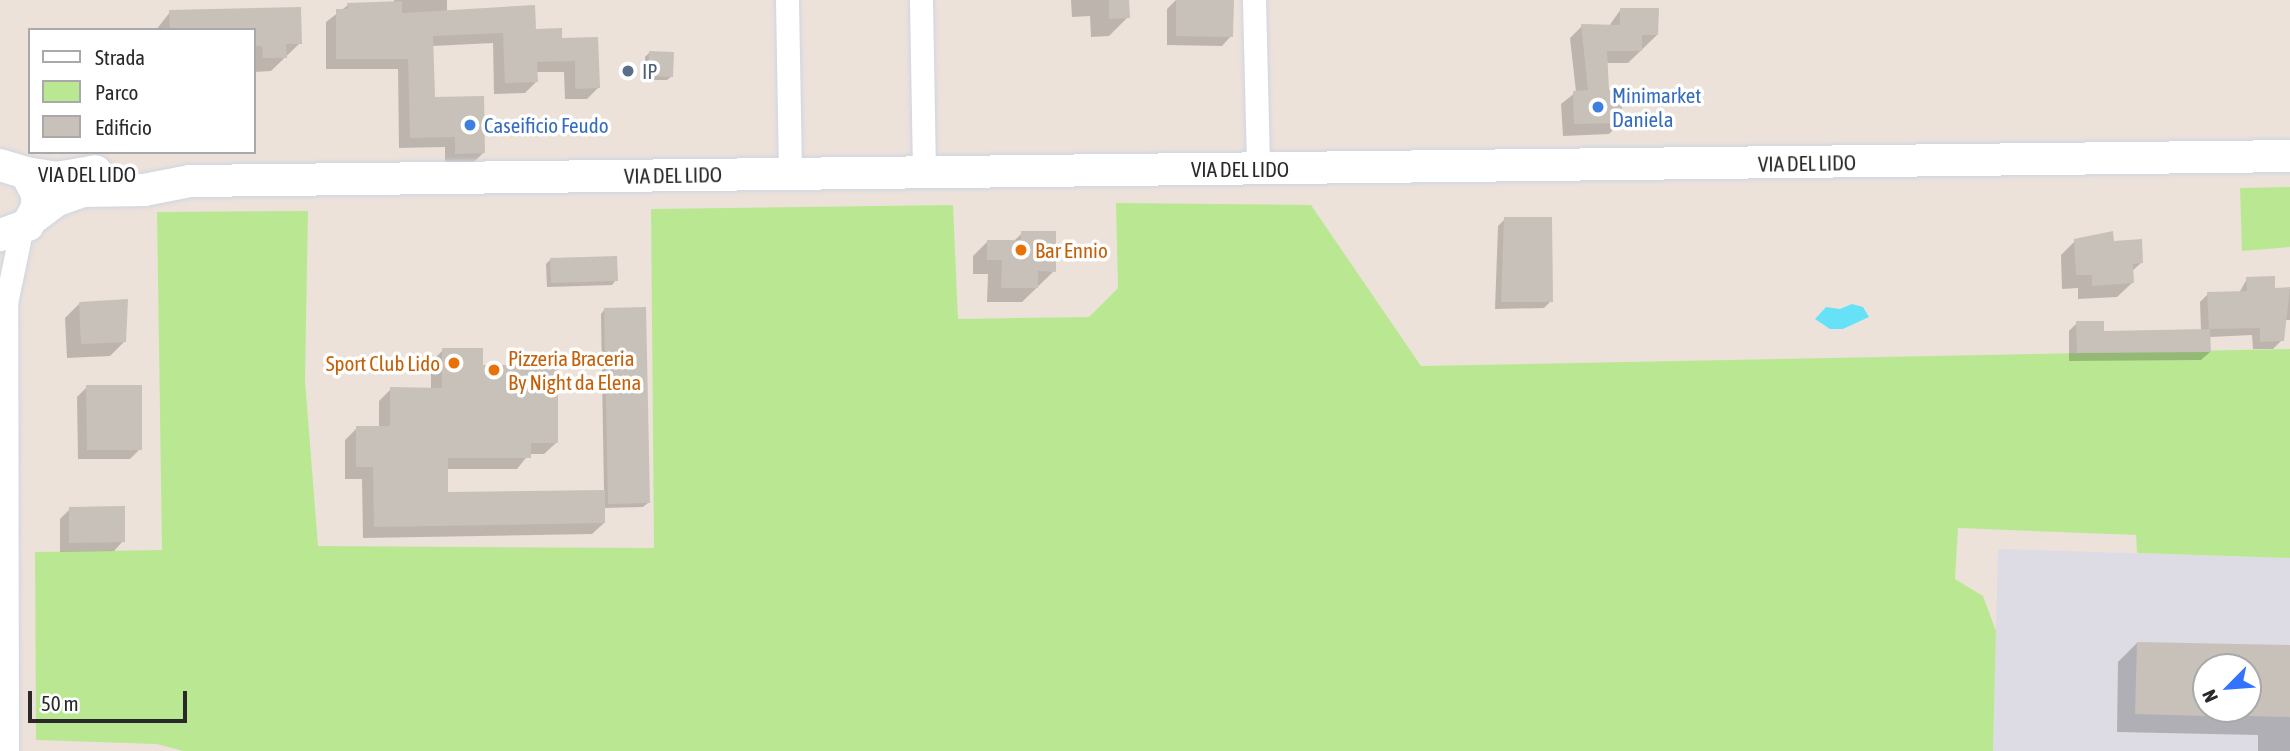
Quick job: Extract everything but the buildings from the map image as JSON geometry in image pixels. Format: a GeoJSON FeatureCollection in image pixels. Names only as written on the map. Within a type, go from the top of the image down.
{"type":"FeatureCollection","features":[{"type":"Feature","properties":{"kind":"main road","name":"VIA DEL LIDO"},"geometry":{"type":"LineString","coordinates":[[13,169],[57,178],[122,170],[190,181],[2290,156]]}},
{"type":"Feature","properties":{"kind":"main road"},"geometry":{"type":"LineString","coordinates":[[13,169],[37,194],[18,228]]}},
{"type":"Feature","properties":{"kind":"main road","name":"VIA DEL LIDO"},"geometry":{"type":"LineString","coordinates":[[18,228],[57,200],[83,191],[144,190],[190,181]]}},
{"type":"Feature","properties":{"kind":"street"},"geometry":{"type":"LineString","coordinates":[[787,0],[790,173]]}},
{"type":"Feature","properties":{"kind":"street"},"geometry":{"type":"LineString","coordinates":[[921,0],[924,172]]}},
{"type":"Feature","properties":{"kind":"street"},"geometry":{"type":"LineString","coordinates":[[1254,0],[1258,169]]}},
{"type":"Feature","properties":{"kind":"street"},"geometry":{"type":"LineString","coordinates":[[7,751],[3,679],[6,303],[18,228]]}},
{"type":"Feature","properties":{"kind":"street"},"geometry":{"type":"LineString","coordinates":[[0,279],[6,303]]}},
{"type":"Feature","properties":{"kind":"shaded area"},"geometry":{"type":"Polygon","coordinates":[[[1998,549],[2290,558],[2290,751],[1993,751],[1998,549]]]}},
{"type":"Feature","properties":{"kind":"green space"},"geometry":{"type":"Polygon","coordinates":[[[2290,187],[2290,247],[2242,251],[2240,188],[2290,187]]]}},
{"type":"Feature","properties":{"kind":"green space"},"geometry":{"type":"Polygon","coordinates":[[[1116,203],[1311,205],[1421,366],[2290,349],[2290,558],[2137,553],[2136,535],[1958,528],[1955,579],[1983,596],[1996,631],[1993,751],[183,751],[157,744],[36,740],[35,552],[162,550],[157,212],[308,211],[305,380],[318,546],[654,548],[651,209],[953,205],[958,319],[1089,317],[1118,288],[1116,203]]]}},
{"type":"Feature","properties":{"kind":"water"},"geometry":{"type":"Polygon","coordinates":[[[1852,304],[1863,307],[1869,317],[1843,329],[1830,329],[1815,319],[1826,307],[1840,309],[1852,304]]]}},
{"type":"Feature","properties":{"kind":"place","name":"IP"},"geometry":{"type":"Point","coordinates":[628,71]}},
{"type":"Feature","properties":{"kind":"place","name":"Minimarket Daniela"},"geometry":{"type":"Point","coordinates":[1598,107]}},
{"type":"Feature","properties":{"kind":"place","name":"Caseificio Feudo"},"geometry":{"type":"Point","coordinates":[470,125]}},
{"type":"Feature","properties":{"kind":"place","name":"Bar Ennio"},"geometry":{"type":"Point","coordinates":[1021,250]}},
{"type":"Feature","properties":{"kind":"place","name":"Sport Club Lido"},"geometry":{"type":"Point","coordinates":[454,363]}},
{"type":"Feature","properties":{"kind":"place","name":"Pizzeria Braceria By Night da Elena"},"geometry":{"type":"Point","coordinates":[494,370]}}]}
